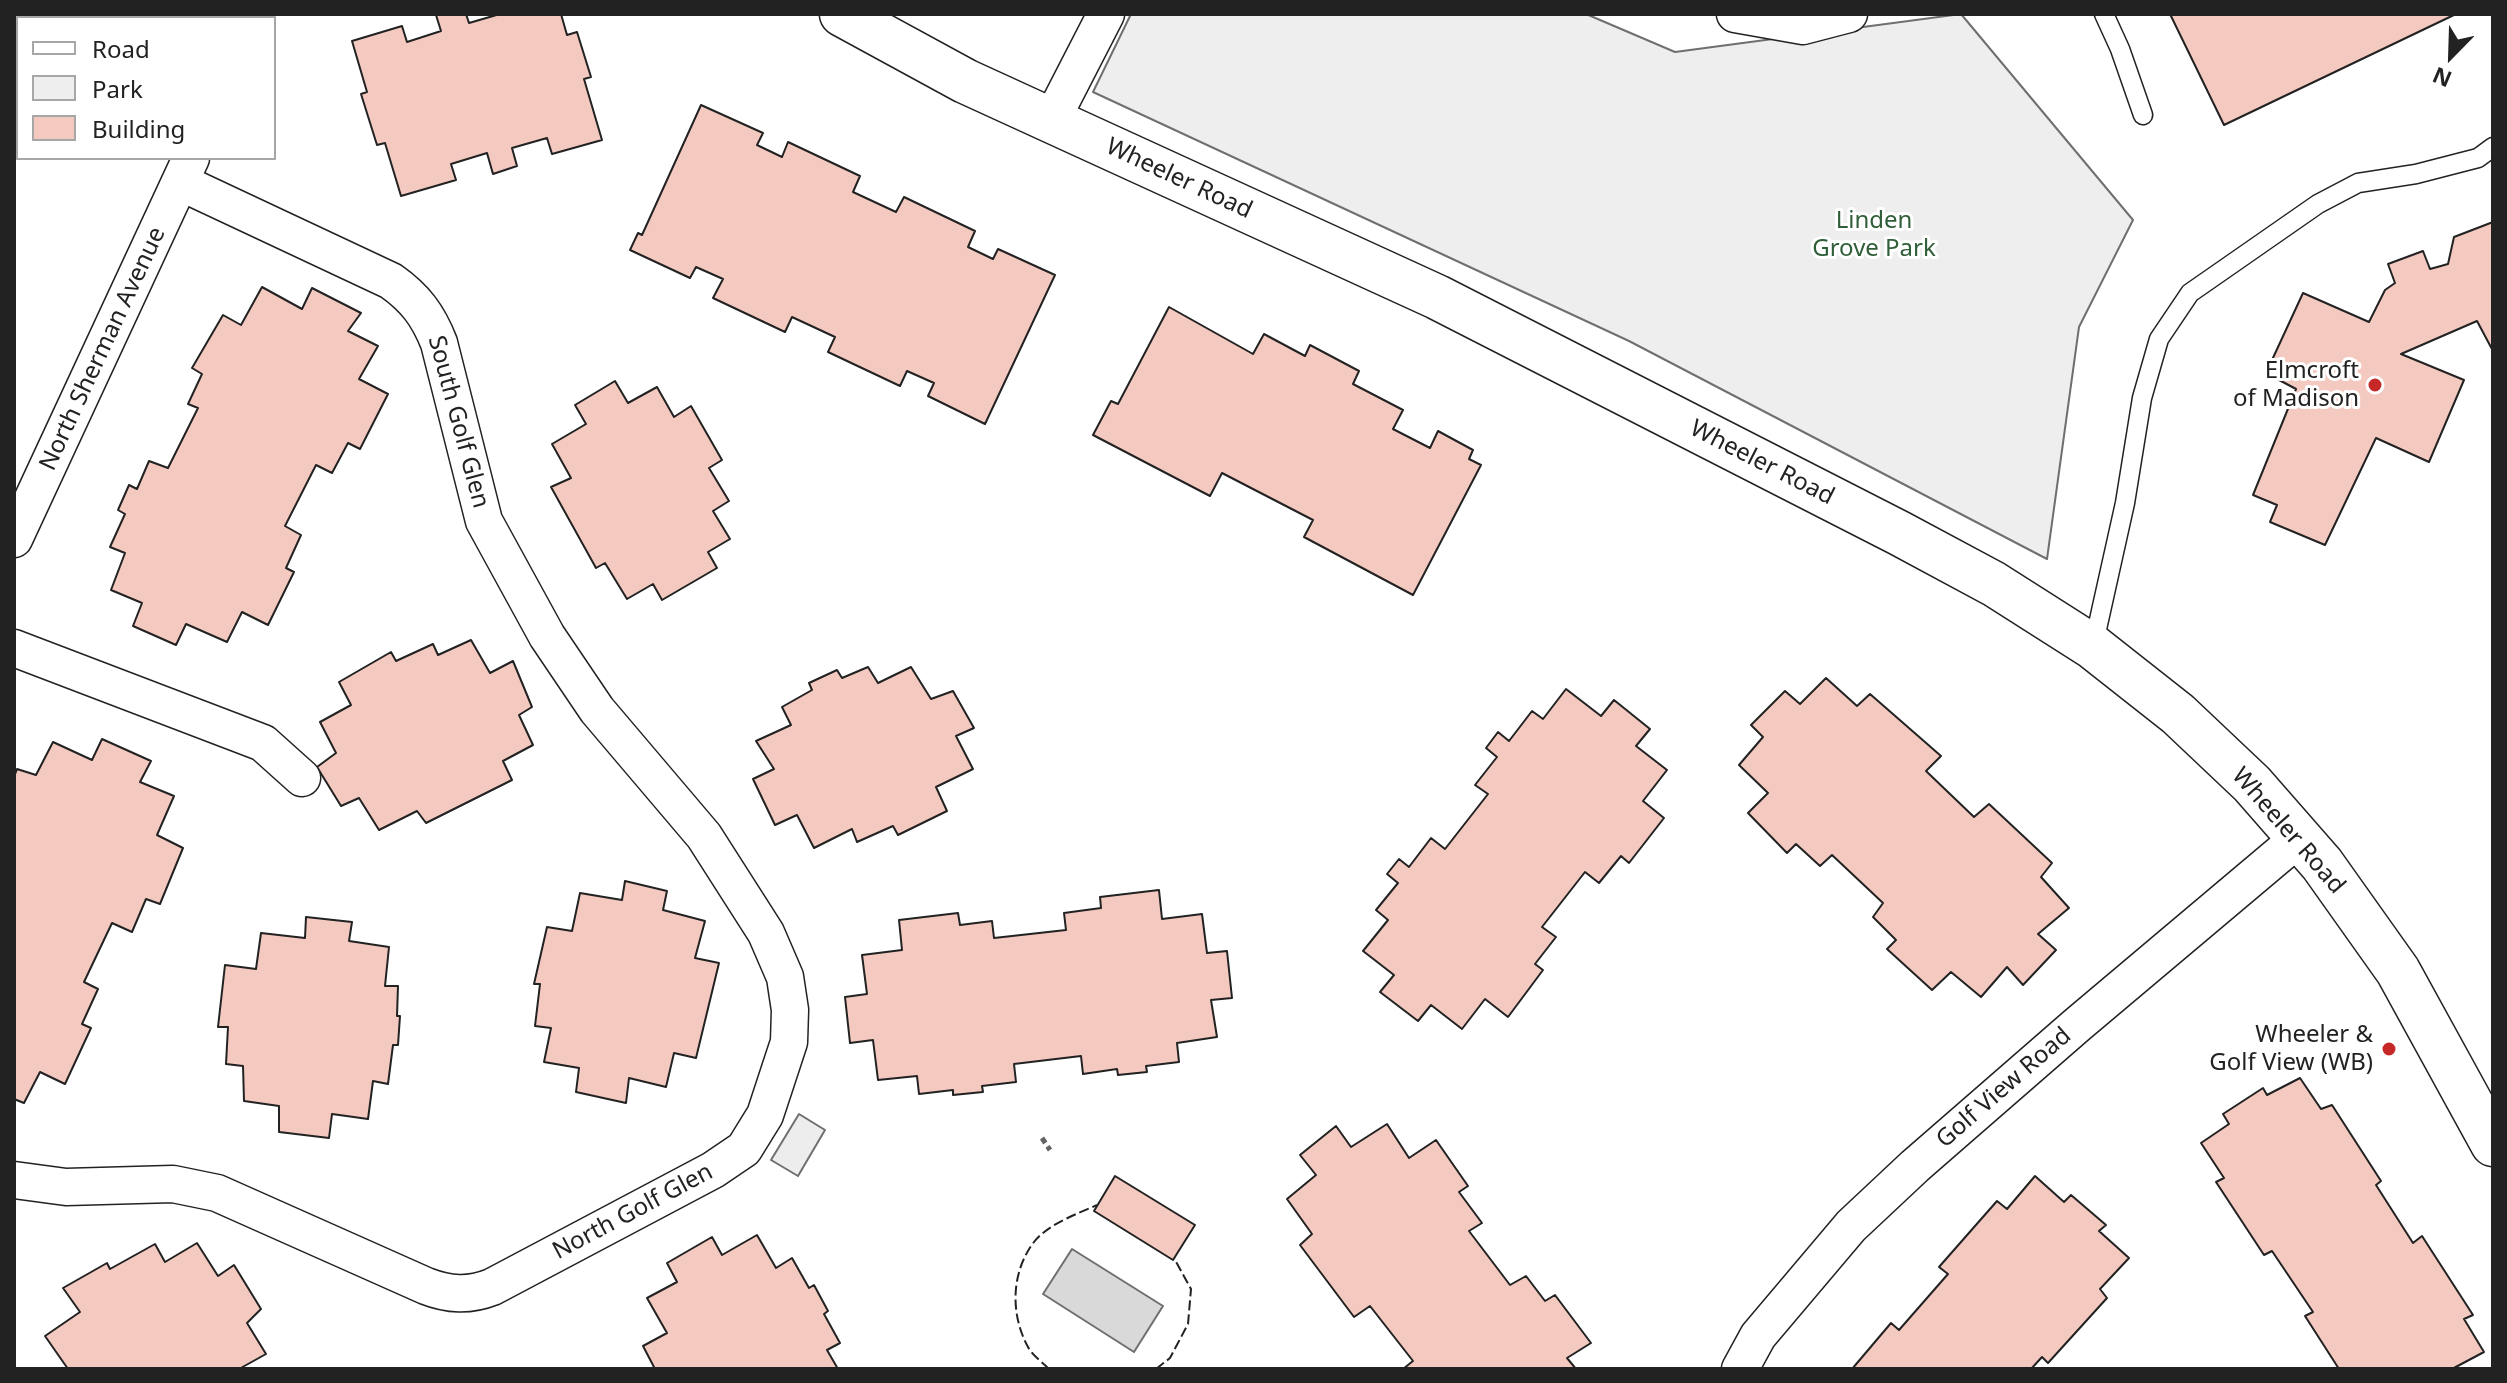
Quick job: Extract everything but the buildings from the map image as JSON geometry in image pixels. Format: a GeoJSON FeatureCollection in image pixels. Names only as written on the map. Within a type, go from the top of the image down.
{"type":"FeatureCollection","features":[{"type":"Feature","properties":{"kind":"street","name":"Wheeler Road"},"geometry":{"type":"LineString","coordinates":[[842,14],[965,81],[1437,297],[1899,533],[1994,584],[2093,647],[2178,714],[2252,784],[2322,864],[2398,971],[2493,1144]]}},
{"type":"Feature","properties":{"kind":"street"},"geometry":{"type":"LineString","coordinates":[[1051,121],[1106,14]]}},
{"type":"Feature","properties":{"kind":"street"},"geometry":{"type":"LineString","coordinates":[[1735,14],[1803,26],[1849,14]]}},
{"type":"Feature","properties":{"kind":"street","name":"North Sherman Avenue"},"geometry":{"type":"LineString","coordinates":[[14,539],[186,170]]}},
{"type":"Feature","properties":{"kind":"street","name":"South Golf Glen"},"geometry":{"type":"LineString","coordinates":[[186,170],[391,281],[420,306],[439,343],[484,521],[547,636],[584,691]]}},
{"type":"Feature","properties":{"kind":"street"},"geometry":{"type":"LineString","coordinates":[[14,648],[263,743],[302,778]]}},
{"type":"Feature","properties":{"kind":"street","name":"North Golf Glen"},"geometry":{"type":"LineString","coordinates":[[14,1180],[66,1187],[173,1184],[217,1193],[426,1286],[458,1294],[476,1293],[492,1287],[713,1170],[744,1149],[765,1115],[789,1042],[790,1010],[785,977],[766,933],[704,836],[623,743],[584,691]]}},
{"type":"Feature","properties":{"kind":"street","name":"Golf View Road"},"geometry":{"type":"LineString","coordinates":[[1740,1369],[1758,1336],[1851,1226],[2053,1045],[2299,838]]}},
{"type":"Feature","properties":{"kind":"lane"},"geometry":{"type":"LineString","coordinates":[[2104,14],[2143,115]]}},
{"type":"Feature","properties":{"kind":"lane"},"geometry":{"type":"LineString","coordinates":[[2093,647],[2125,503],[2142,398],[2159,339],[2190,293],[2318,204],[2358,183],[2416,174],[2478,158],[2493,147]]}},
{"type":"Feature","properties":{"kind":"path"},"geometry":{"type":"LineString","coordinates":[[1042,1138],[1050,1150]]}},
{"type":"Feature","properties":{"kind":"green space","name":"Linden Grove Park"},"geometry":{"type":"Polygon","coordinates":[[[1131,14],[1586,14],[1675,52],[1961,14],[2133,220],[2079,327],[2047,559],[1629,341],[1093,92],[1131,14]]]}},
{"type":"Feature","properties":{"kind":"shaded area"},"geometry":{"type":"Polygon","coordinates":[[[799,1114],[825,1130],[798,1176],[771,1160],[799,1114]]]}},
{"type":"Feature","properties":{"kind":"shaded area"},"geometry":{"type":"Polygon","coordinates":[[[1072,1249],[1163,1306],[1134,1352],[1043,1294],[1072,1249]]]}},
{"type":"Feature","properties":{"kind":"fence"},"geometry":{"type":"LineString","coordinates":[[1049,1369],[1030,1350],[1018,1321],[1016,1293],[1021,1266],[1034,1242],[1047,1230],[1097,1205]]}},
{"type":"Feature","properties":{"kind":"fence"},"geometry":{"type":"LineString","coordinates":[[1156,1369],[1170,1358],[1188,1324],[1191,1289],[1174,1258]]}},
{"type":"Feature","properties":{"kind":"place","name":"Elmcroft of Madison"},"geometry":{"type":"Point","coordinates":[2375,385]}},
{"type":"Feature","properties":{"kind":"place","name":"Wheeler & Golf View (WB)"},"geometry":{"type":"Point","coordinates":[2389,1049]}}]}
